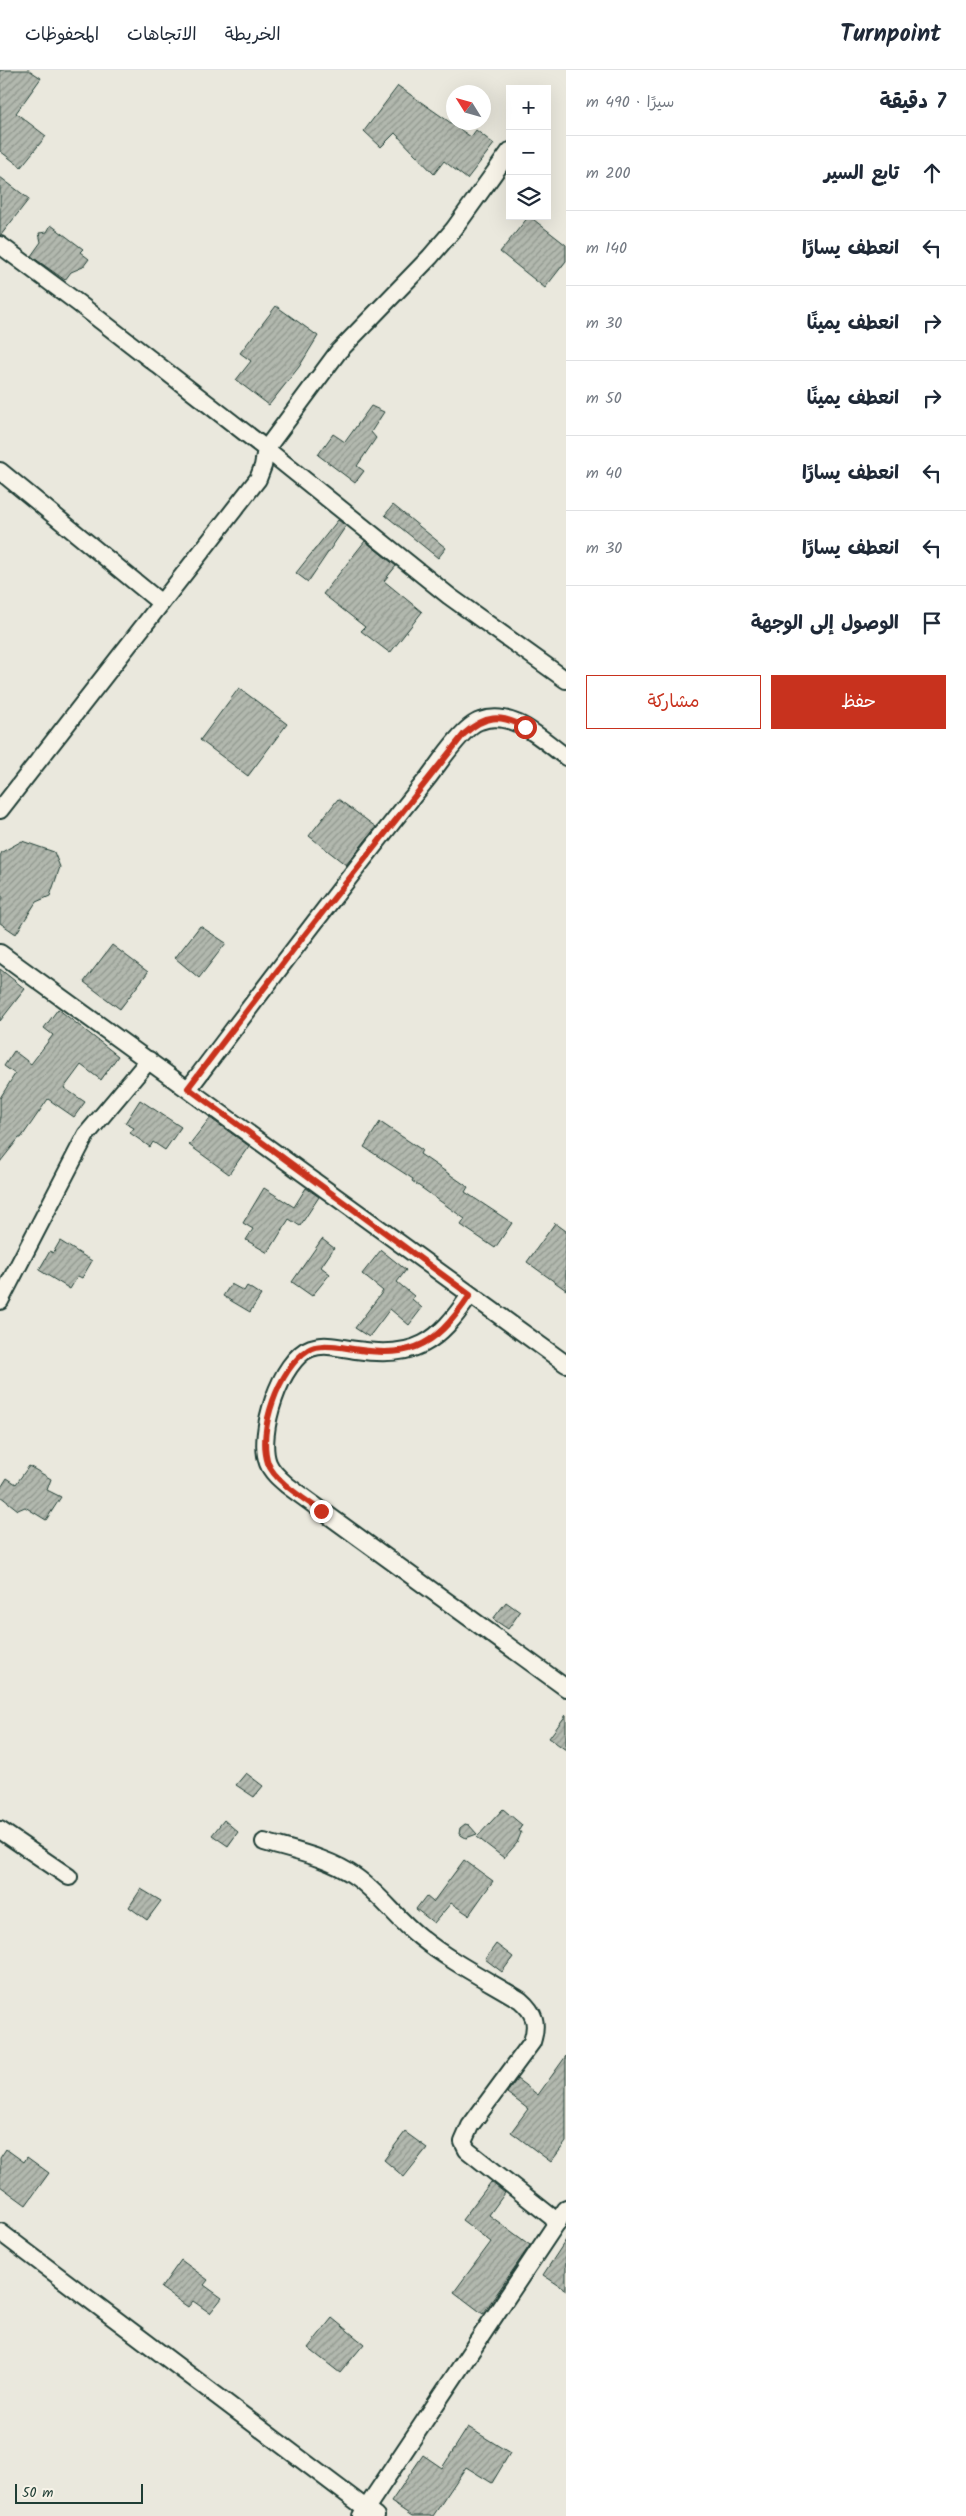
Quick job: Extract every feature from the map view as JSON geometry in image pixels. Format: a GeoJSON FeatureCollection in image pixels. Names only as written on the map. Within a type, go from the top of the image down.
{"type":"FeatureCollection","features":[{"type":"Feature","properties":{"kind":"street"},"geometry":{"type":"LineString","coordinates":[[0,810],[258,479],[266,449],[338,352],[430,257],[454,229],[506,157]]}},
{"type":"Feature","properties":{"kind":"street"},"geometry":{"type":"LineString","coordinates":[[0,245],[266,449],[449,596],[566,680]]}},
{"type":"Feature","properties":{"kind":"street"},"geometry":{"type":"LineString","coordinates":[[0,471],[161,603]]}},
{"type":"Feature","properties":{"kind":"street"},"geometry":{"type":"LineString","coordinates":[[188,1088],[408,802],[464,734],[478,721],[494,718],[510,719],[525,727],[566,757]]}},
{"type":"Feature","properties":{"kind":"street"},"geometry":{"type":"LineString","coordinates":[[0,952],[566,1364]]}},
{"type":"Feature","properties":{"kind":"street"},"geometry":{"type":"LineString","coordinates":[[0,1301],[86,1135],[149,1060]]}},
{"type":"Feature","properties":{"kind":"street"},"geometry":{"type":"LineString","coordinates":[[470,1295],[447,1324],[430,1341],[403,1352],[382,1354],[322,1346],[309,1349],[290,1366],[274,1395],[266,1442],[268,1463],[288,1486],[566,1688]]}},
{"type":"Feature","properties":{"kind":"street"},"geometry":{"type":"LineString","coordinates":[[0,1830],[69,1877]]}},
{"type":"Feature","properties":{"kind":"street"},"geometry":{"type":"LineString","coordinates":[[0,2232],[368,2514],[562,2215],[467,2150],[463,2142],[470,2126],[532,2042],[536,2025],[530,2009],[520,2000],[438,1951],[418,1936],[357,1878],[342,1868],[264,1842]]}},
{"type":"Feature","properties":{"kind":"building"},"geometry":{"type":"Polygon","coordinates":[[[0,70],[29,70],[41,78],[16,113],[46,136],[21,167],[0,151],[0,70]]]}},
{"type":"Feature","properties":{"kind":"building"},"geometry":{"type":"Polygon","coordinates":[[[398,86],[446,120],[446,130],[461,130],[471,137],[476,130],[494,144],[467,179],[444,161],[434,174],[395,133],[381,147],[364,131],[398,86]]]}},
{"type":"Feature","properties":{"kind":"building"},"geometry":{"type":"Polygon","coordinates":[[[0,177],[29,199],[1,235],[0,235],[0,177]]]}},
{"type":"Feature","properties":{"kind":"building"},"geometry":{"type":"Polygon","coordinates":[[[526,220],[534,220],[566,245],[566,261],[545,288],[500,252],[526,220]]]}},
{"type":"Feature","properties":{"kind":"building"},"geometry":{"type":"Polygon","coordinates":[[[51,225],[83,249],[80,252],[89,259],[83,267],[71,272],[65,280],[31,256],[41,242],[39,233],[47,232],[51,225]]]}},
{"type":"Feature","properties":{"kind":"building"},"geometry":{"type":"Polygon","coordinates":[[[276,306],[318,336],[299,367],[269,405],[236,380],[251,361],[240,353],[276,306]]]}},
{"type":"Feature","properties":{"kind":"building"},"geometry":{"type":"Polygon","coordinates":[[[371,406],[384,412],[371,432],[376,438],[357,466],[364,471],[355,483],[318,455],[333,434],[345,442],[371,406]]]}},
{"type":"Feature","properties":{"kind":"building"},"geometry":{"type":"Polygon","coordinates":[[[393,505],[446,548],[438,558],[385,515],[393,505]]]}},
{"type":"Feature","properties":{"kind":"building"},"geometry":{"type":"Polygon","coordinates":[[[338,520],[346,526],[308,582],[296,573],[338,520]]]}},
{"type":"Feature","properties":{"kind":"building"},"geometry":{"type":"Polygon","coordinates":[[[365,541],[396,566],[384,581],[422,612],[390,653],[361,631],[365,627],[323,594],[365,541]]]}},
{"type":"Feature","properties":{"kind":"building"},"geometry":{"type":"Polygon","coordinates":[[[239,688],[287,724],[248,776],[200,740],[239,688]]]}},
{"type":"Feature","properties":{"kind":"building"},"geometry":{"type":"Polygon","coordinates":[[[338,799],[376,827],[346,865],[309,836],[338,799]]]}},
{"type":"Feature","properties":{"kind":"building"},"geometry":{"type":"Polygon","coordinates":[[[22,841],[54,852],[60,867],[50,896],[36,902],[16,934],[0,923],[0,902],[3,898],[0,893],[0,856],[2,852],[22,841]]]}},
{"type":"Feature","properties":{"kind":"building"},"geometry":{"type":"Polygon","coordinates":[[[200,926],[226,943],[199,978],[175,958],[200,926]]]}},
{"type":"Feature","properties":{"kind":"building"},"geometry":{"type":"Polygon","coordinates":[[[112,945],[148,972],[120,1009],[84,982],[112,945]]]}},
{"type":"Feature","properties":{"kind":"building"},"geometry":{"type":"Polygon","coordinates":[[[0,969],[25,989],[0,1021],[0,969]]]}},
{"type":"Feature","properties":{"kind":"building"},"geometry":{"type":"Polygon","coordinates":[[[58,1009],[118,1056],[101,1080],[81,1065],[64,1088],[85,1102],[74,1117],[48,1099],[21,1138],[19,1138],[0,1162],[0,1098],[15,1074],[4,1066],[14,1051],[31,1064],[53,1035],[44,1028],[58,1009]]]}},
{"type":"Feature","properties":{"kind":"building"},"geometry":{"type":"Polygon","coordinates":[[[140,1100],[181,1127],[165,1150],[153,1142],[150,1147],[130,1133],[134,1128],[125,1123],[140,1100]]]}},
{"type":"Feature","properties":{"kind":"building"},"geometry":{"type":"Polygon","coordinates":[[[210,1118],[249,1146],[229,1174],[189,1145],[210,1118]]]}},
{"type":"Feature","properties":{"kind":"building"},"geometry":{"type":"Polygon","coordinates":[[[380,1122],[422,1150],[420,1154],[468,1187],[465,1192],[512,1223],[495,1248],[461,1225],[465,1219],[412,1181],[413,1179],[364,1147],[380,1122]]]}},
{"type":"Feature","properties":{"kind":"building"},"geometry":{"type":"Polygon","coordinates":[[[264,1188],[294,1207],[306,1188],[319,1197],[300,1226],[289,1219],[268,1253],[246,1240],[253,1229],[243,1223],[264,1188]]]}},
{"type":"Feature","properties":{"kind":"building"},"geometry":{"type":"Polygon","coordinates":[[[555,1223],[566,1231],[566,1290],[527,1262],[555,1223]]]}},
{"type":"Feature","properties":{"kind":"building"},"geometry":{"type":"Polygon","coordinates":[[[322,1239],[334,1248],[321,1267],[330,1274],[312,1296],[292,1282],[322,1239]]]}},
{"type":"Feature","properties":{"kind":"building"},"geometry":{"type":"Polygon","coordinates":[[[60,1241],[92,1261],[82,1278],[78,1276],[70,1289],[39,1270],[50,1251],[53,1253],[60,1241]]]}},
{"type":"Feature","properties":{"kind":"building"},"geometry":{"type":"Polygon","coordinates":[[[381,1250],[406,1270],[397,1282],[414,1296],[412,1299],[422,1308],[409,1325],[390,1309],[369,1337],[355,1328],[383,1291],[362,1274],[381,1250]]]}},
{"type":"Feature","properties":{"kind":"building"},"geometry":{"type":"Polygon","coordinates":[[[231,1284],[244,1291],[247,1286],[261,1295],[250,1312],[223,1296],[231,1284]]]}},
{"type":"Feature","properties":{"kind":"building"},"geometry":{"type":"Polygon","coordinates":[[[29,1466],[51,1479],[47,1490],[61,1497],[46,1520],[25,1507],[18,1510],[0,1496],[0,1489],[7,1478],[16,1484],[29,1466]]]}},
{"type":"Feature","properties":{"kind":"building"},"geometry":{"type":"Polygon","coordinates":[[[506,1602],[520,1612],[508,1629],[493,1619],[506,1602]]]}},
{"type":"Feature","properties":{"kind":"building"},"geometry":{"type":"Polygon","coordinates":[[[566,1715],[566,1750],[549,1738],[566,1715]]]}},
{"type":"Feature","properties":{"kind":"building"},"geometry":{"type":"Polygon","coordinates":[[[246,1773],[263,1786],[254,1797],[236,1785],[246,1773]]]}},
{"type":"Feature","properties":{"kind":"building"},"geometry":{"type":"Polygon","coordinates":[[[503,1809],[522,1825],[519,1830],[521,1833],[517,1843],[504,1858],[477,1837],[503,1809]]]}},
{"type":"Feature","properties":{"kind":"building"},"geometry":{"type":"Polygon","coordinates":[[[224,1820],[238,1832],[228,1846],[212,1835],[224,1820]]]}},
{"type":"Feature","properties":{"kind":"building"},"geometry":{"type":"Polygon","coordinates":[[[465,1824],[469,1825],[477,1834],[466,1838],[459,1834],[460,1828],[465,1824]]]}},
{"type":"Feature","properties":{"kind":"building"},"geometry":{"type":"Polygon","coordinates":[[[464,1860],[493,1881],[469,1915],[451,1903],[434,1923],[416,1909],[426,1896],[433,1902],[464,1860]]]}},
{"type":"Feature","properties":{"kind":"building"},"geometry":{"type":"Polygon","coordinates":[[[141,1889],[161,1901],[147,1920],[129,1907],[141,1889]]]}},
{"type":"Feature","properties":{"kind":"building"},"geometry":{"type":"Polygon","coordinates":[[[496,1944],[513,1957],[502,1972],[485,1959],[496,1944]]]}},
{"type":"Feature","properties":{"kind":"building"},"geometry":{"type":"Polygon","coordinates":[[[566,2056],[566,2142],[551,2162],[511,2132],[528,2109],[507,2093],[517,2079],[538,2095],[566,2056]]]}},
{"type":"Feature","properties":{"kind":"building"},"geometry":{"type":"Polygon","coordinates":[[[405,2132],[427,2148],[404,2177],[384,2160],[405,2132]]]}},
{"type":"Feature","properties":{"kind":"building"},"geometry":{"type":"Polygon","coordinates":[[[6,2149],[24,2162],[27,2157],[49,2173],[26,2205],[0,2186],[0,2158],[6,2149]]]}},
{"type":"Feature","properties":{"kind":"building"},"geometry":{"type":"Polygon","coordinates":[[[491,2182],[505,2193],[489,2215],[530,2245],[483,2314],[454,2292],[491,2242],[462,2220],[491,2182]]]}},
{"type":"Feature","properties":{"kind":"building"},"geometry":{"type":"Polygon","coordinates":[[[566,2240],[566,2290],[543,2275],[566,2240]]]}},
{"type":"Feature","properties":{"kind":"building"},"geometry":{"type":"Polygon","coordinates":[[[181,2260],[208,2280],[204,2285],[222,2298],[210,2313],[193,2301],[188,2307],[161,2288],[181,2260]]]}},
{"type":"Feature","properties":{"kind":"building"},"geometry":{"type":"Polygon","coordinates":[[[332,2318],[364,2344],[340,2373],[308,2348],[332,2318]]]}},
{"type":"Feature","properties":{"kind":"building"},"geometry":{"type":"Polygon","coordinates":[[[468,2427],[510,2453],[492,2483],[466,2467],[433,2516],[412,2516],[391,2502],[423,2455],[442,2468],[468,2427]]]}},
{"type":"Feature","properties":{"kind":"route"},"geometry":{"type":"LineString","coordinates":[[321,1511],[288,1486],[274,1473],[268,1463],[266,1442],[274,1395],[290,1366],[309,1349],[322,1346],[336,1346],[382,1354],[403,1352],[417,1347],[430,1341],[447,1324],[470,1295],[188,1088],[408,802],[464,734],[478,721],[494,718],[510,719],[525,727]]}}]}
